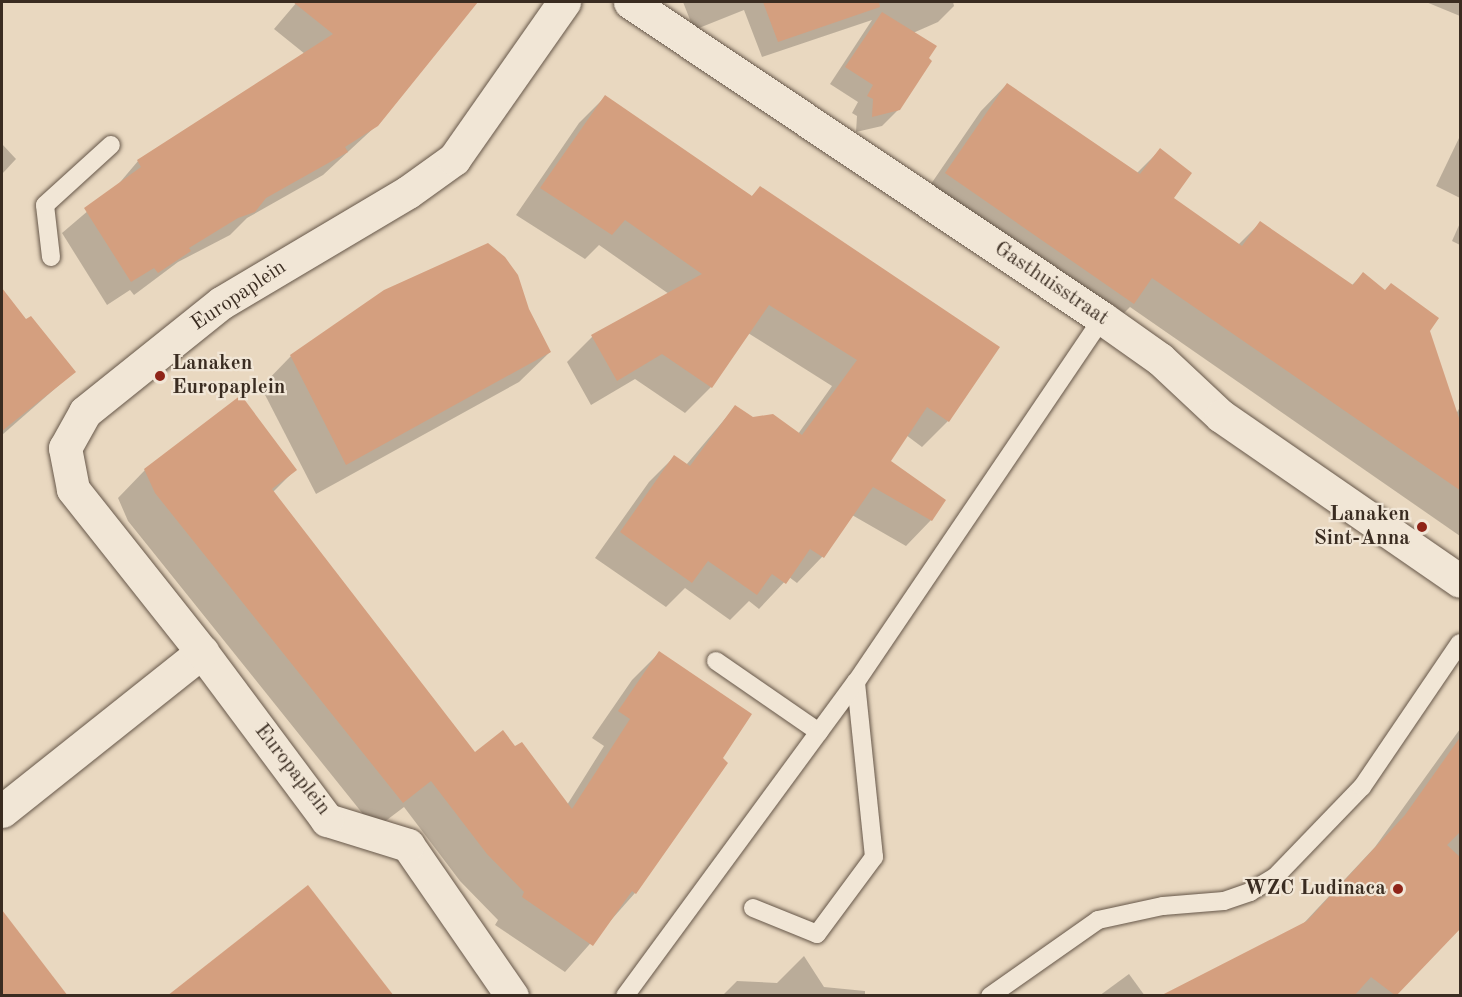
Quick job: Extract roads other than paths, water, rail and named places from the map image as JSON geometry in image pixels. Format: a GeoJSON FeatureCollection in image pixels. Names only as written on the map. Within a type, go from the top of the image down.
{"type":"FeatureCollection","features":[{"type":"Feature","properties":{"kind":"street","name":"Europaplein"},"geometry":{"type":"LineString","coordinates":[[512,996],[408,845],[327,820],[202,652],[73,489],[65,448],[85,412],[221,303],[408,192],[454,159],[564,2]]}},
{"type":"Feature","properties":{"kind":"street","name":"Gasthuisstraat"},"geometry":{"type":"LineString","coordinates":[[630,2],[1102,318],[1160,359],[1221,416],[1461,581]]}},
{"type":"Feature","properties":{"kind":"street"},"geometry":{"type":"LineString","coordinates":[[2,811],[202,652]]}},
{"type":"Feature","properties":{"kind":"lane"},"geometry":{"type":"LineString","coordinates":[[51,257],[45,206],[111,145]]}},
{"type":"Feature","properties":{"kind":"lane"},"geometry":{"type":"LineString","coordinates":[[625,996],[856,682],[1102,318]]}},
{"type":"Feature","properties":{"kind":"lane"},"geometry":{"type":"LineString","coordinates":[[990,996],[1098,920],[1163,906],[1224,901],[1250,892],[1275,877],[1362,787],[1461,643]]}},
{"type":"Feature","properties":{"kind":"lane"},"geometry":{"type":"LineString","coordinates":[[716,661],[819,732]]}},
{"type":"Feature","properties":{"kind":"lane"},"geometry":{"type":"LineString","coordinates":[[753,908],[817,934],[874,857],[856,682]]}},
{"type":"Feature","properties":{"kind":"place","name":"Lanaken Europaplein"},"geometry":{"type":"Point","coordinates":[160,376]}},
{"type":"Feature","properties":{"kind":"place","name":"Lanaken Sint-Anna"},"geometry":{"type":"Point","coordinates":[1422,527]}},
{"type":"Feature","properties":{"kind":"place","name":"WZC Ludinaca"},"geometry":{"type":"Point","coordinates":[1398,889]}}]}
